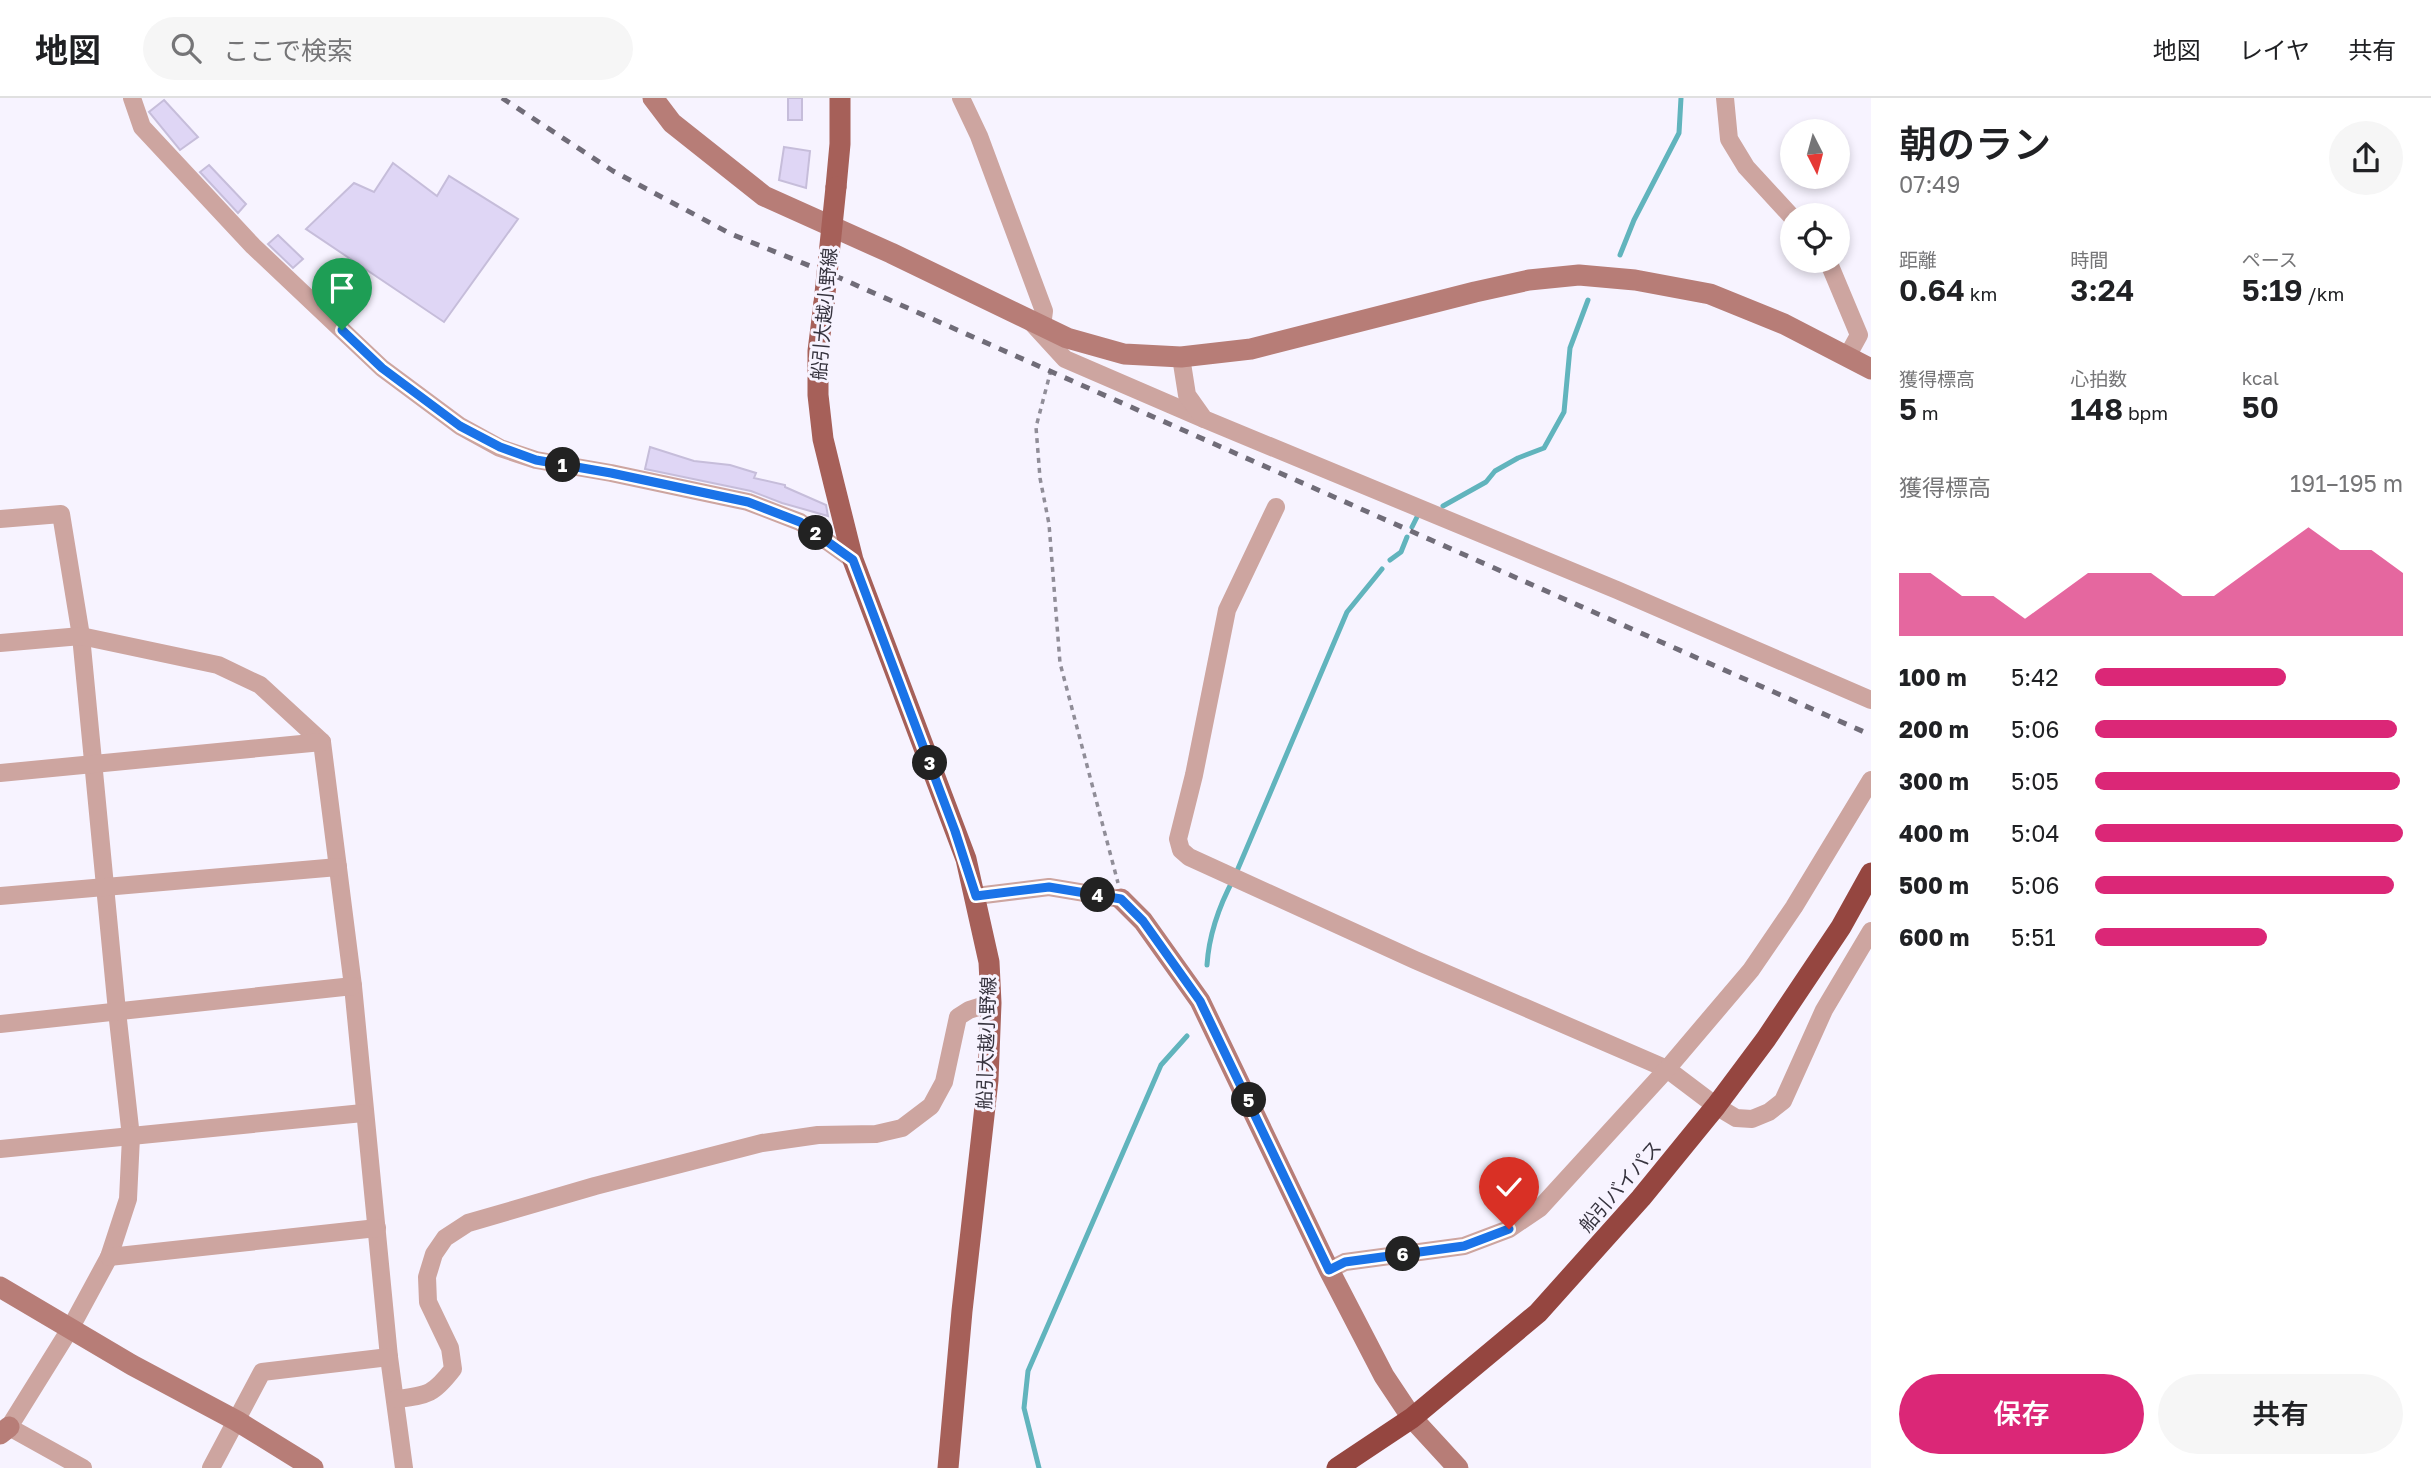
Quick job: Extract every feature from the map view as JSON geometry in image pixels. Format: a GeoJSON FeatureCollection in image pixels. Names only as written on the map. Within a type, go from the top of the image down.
{"type":"FeatureCollection","features":[{"type":"Feature","properties":{"kind":"highway","name":"船引バイパス"},"geometry":{"type":"LineString","coordinates":[[1337,1468],[1412,1418],[1538,1312],[1642,1198],[1716,1107],[1766,1038],[1841,927],[1871,873]]}},
{"type":"Feature","properties":{"kind":"main road","name":"船引大越小野線"},"geometry":{"type":"LineString","coordinates":[[840,98],[840,144],[818,351],[823,439],[853,560],[959,840],[976,896],[989,962],[991,1003],[988,1080],[962,1311],[948,1468]]}},
{"type":"Feature","properties":{"kind":"street"},"geometry":{"type":"LineString","coordinates":[[132,98],[142,127],[253,246],[382,368],[460,426],[500,447],[536,460],[748,502],[800,522],[853,560]]}},
{"type":"Feature","properties":{"kind":"street"},"geometry":{"type":"LineString","coordinates":[[653,98],[672,123],[764,196],[1068,338],[1125,354],[1181,357],[1251,349],[1475,292],[1529,280],[1579,275],[1635,280],[1710,294],[1784,324],[1871,369]]}},
{"type":"Feature","properties":{"kind":"street"},"geometry":{"type":"LineString","coordinates":[[961,98],[979,136],[1044,311],[1035,323]]}},
{"type":"Feature","properties":{"kind":"street"},"geometry":{"type":"LineString","coordinates":[[1725,98],[1729,139],[1746,167],[1780,204]]}},
{"type":"Feature","properties":{"kind":"street"},"geometry":{"type":"LineString","coordinates":[[1833,273],[1860,335],[1848,355]]}},
{"type":"Feature","properties":{"kind":"street"},"geometry":{"type":"LineString","coordinates":[[1035,323],[1065,359],[1617,590],[1871,701]]}},
{"type":"Feature","properties":{"kind":"street"},"geometry":{"type":"LineString","coordinates":[[1181,357],[1187,395],[1204,419]]}},
{"type":"Feature","properties":{"kind":"street"},"geometry":{"type":"LineString","coordinates":[[1276,508],[1227,610],[1194,775],[1178,839],[1181,850],[1189,858],[1667,1069],[1716,1107],[1736,1118],[1752,1119],[1769,1112],[1783,1101],[1824,1010],[1871,931]]}},
{"type":"Feature","properties":{"kind":"street"},"geometry":{"type":"LineString","coordinates":[[0,519],[61,514],[81,636],[131,1138],[128,1199],[109,1257],[70,1329],[5,1430],[83,1468]]}},
{"type":"Feature","properties":{"kind":"street"},"geometry":{"type":"LineString","coordinates":[[0,643],[81,636],[218,664],[260,685],[322,742],[353,986],[363,1113],[389,1357],[404,1468]]}},
{"type":"Feature","properties":{"kind":"street"},"geometry":{"type":"LineString","coordinates":[[0,774],[322,742]]}},
{"type":"Feature","properties":{"kind":"street"},"geometry":{"type":"LineString","coordinates":[[1329,1270],[1345,1262],[1464,1246],[1509,1229],[1541,1208],[1667,1069],[1751,970],[1794,907],[1871,780]]}},
{"type":"Feature","properties":{"kind":"street"},"geometry":{"type":"LineString","coordinates":[[0,896],[338,867]]}},
{"type":"Feature","properties":{"kind":"street"},"geometry":{"type":"LineString","coordinates":[[976,896],[1049,887],[1121,899],[1143,921],[1200,1001],[1329,1270],[1384,1376],[1412,1418],[1458,1468]]}},
{"type":"Feature","properties":{"kind":"street"},"geometry":{"type":"LineString","coordinates":[[0,1024],[353,986]]}},
{"type":"Feature","properties":{"kind":"street"},"geometry":{"type":"LineString","coordinates":[[396,1399],[428,1395],[443,1383],[453,1369],[450,1348],[428,1302],[427,1277],[433,1254],[445,1238],[468,1223],[595,1186],[762,1143],[818,1135],[876,1133],[902,1128],[931,1106],[944,1082],[958,1017],[969,1010],[991,1003]]}},
{"type":"Feature","properties":{"kind":"street"},"geometry":{"type":"LineString","coordinates":[[0,1149],[363,1113]]}},
{"type":"Feature","properties":{"kind":"street"},"geometry":{"type":"LineString","coordinates":[[109,1257],[377,1228]]}},
{"type":"Feature","properties":{"kind":"street"},"geometry":{"type":"LineString","coordinates":[[0,1287],[70,1329],[237,1421],[313,1468]]}},
{"type":"Feature","properties":{"kind":"street"},"geometry":{"type":"LineString","coordinates":[[211,1468],[262,1372],[389,1357]]}},
{"type":"Feature","properties":{"kind":"path"},"geometry":{"type":"LineString","coordinates":[[1057,351],[1035,427],[1040,478],[1049,524],[1060,663],[1121,899]]}},
{"type":"Feature","properties":{"kind":"building"},"geometry":{"type":"Polygon","coordinates":[[[788,98],[802,98],[802,120],[788,120],[788,98]]]}},
{"type":"Feature","properties":{"kind":"building"},"geometry":{"type":"Polygon","coordinates":[[[164,100],[198,137],[180,150],[149,112],[164,100]]]}},
{"type":"Feature","properties":{"kind":"building"},"geometry":{"type":"Polygon","coordinates":[[[784,147],[810,151],[806,188],[779,180],[784,147]]]}},
{"type":"Feature","properties":{"kind":"building"},"geometry":{"type":"Polygon","coordinates":[[[393,163],[437,196],[449,176],[518,219],[444,322],[306,229],[354,183],[374,192],[393,163]]]}},
{"type":"Feature","properties":{"kind":"building"},"geometry":{"type":"Polygon","coordinates":[[[209,165],[246,204],[238,213],[200,172],[209,165]]]}},
{"type":"Feature","properties":{"kind":"building"},"geometry":{"type":"Polygon","coordinates":[[[278,235],[303,259],[293,268],[268,244],[278,235]]]}},
{"type":"Feature","properties":{"kind":"building"},"geometry":{"type":"Polygon","coordinates":[[[650,447],[694,461],[730,465],[756,473],[754,478],[785,485],[826,505],[828,516],[751,491],[645,469],[650,447]]]}},
{"type":"Feature","properties":{"kind":"waterway"},"geometry":{"type":"LineString","coordinates":[[1620,255],[1634,220],[1679,133],[1681,98]]}},
{"type":"Feature","properties":{"kind":"waterway"},"geometry":{"type":"LineString","coordinates":[[1443,506],[1486,482],[1495,471],[1544,448],[1564,412],[1570,348],[1588,300]]}},
{"type":"Feature","properties":{"kind":"waterway"},"geometry":{"type":"LineString","coordinates":[[1412,527],[1418,515]]}},
{"type":"Feature","properties":{"kind":"waterway"},"geometry":{"type":"LineString","coordinates":[[1390,560],[1401,552],[1407,537]]}},
{"type":"Feature","properties":{"kind":"waterway"},"geometry":{"type":"LineString","coordinates":[[1207,965],[1212,931],[1219,909],[1347,612],[1382,569]]}},
{"type":"Feature","properties":{"kind":"waterway"},"geometry":{"type":"LineString","coordinates":[[1039,1468],[1024,1408],[1028,1371],[1161,1065],[1187,1036]]}},
{"type":"Feature","properties":{"kind":"railway"},"geometry":{"type":"LineString","coordinates":[[502,98],[613,171],[731,234],[840,278],[1871,735]]}},
{"type":"Feature","properties":{"kind":"route"},"geometry":{"type":"LineString","coordinates":[[342,330],[382,368],[460,426],[500,447],[536,460],[748,502],[800,522],[853,560],[966,859],[976,896],[1049,887],[1121,899],[1143,921],[1200,1001],[1329,1270],[1345,1262],[1464,1246],[1509,1229]]}}]}
